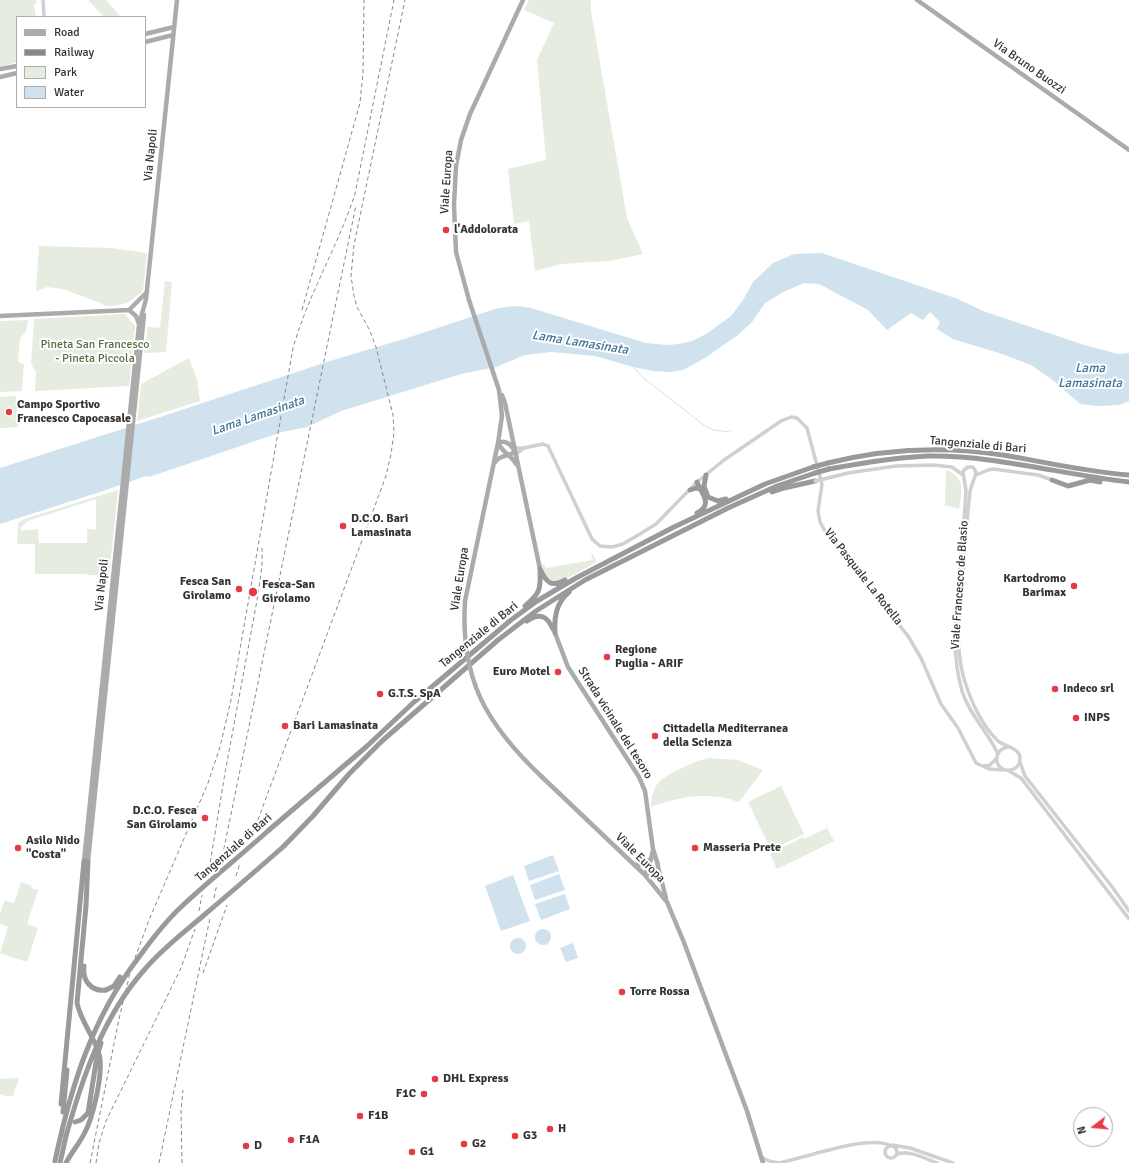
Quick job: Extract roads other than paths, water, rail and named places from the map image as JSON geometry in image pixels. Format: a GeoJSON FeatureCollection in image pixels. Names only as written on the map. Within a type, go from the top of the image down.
{"type":"FeatureCollection","features":[{"type":"Feature","properties":{"kind":"highway","name":"Tangenziale di Bari"},"geometry":{"type":"LineString","coordinates":[[57,1162],[72,1089],[85,1053],[102,1015],[132,966],[151,940],[182,906],[366,747],[414,702],[511,620],[559,587],[674,527],[765,484],[813,467],[858,456],[909,450],[942,450],[1001,455],[1129,475]]}},
{"type":"Feature","properties":{"kind":"highway","name":"Tangenziale di Bari"},"geometry":{"type":"LineString","coordinates":[[57,1162],[85,1074],[95,1050],[108,1022],[136,980],[163,950],[284,846],[313,816],[349,774],[382,741],[517,624],[548,602],[585,580],[748,499],[777,486],[815,473],[858,463],[897,458],[930,456],[970,458],[1129,482]]}},
{"type":"Feature","properties":{"kind":"highway"},"geometry":{"type":"LineString","coordinates":[[702,488],[706,475]]}},
{"type":"Feature","properties":{"kind":"highway"},"geometry":{"type":"LineString","coordinates":[[1052,480],[1068,486],[1090,480],[1114,483],[1120,481]]}},
{"type":"Feature","properties":{"kind":"highway"},"geometry":{"type":"LineString","coordinates":[[748,499],[757,498],[780,489],[815,481]]}},
{"type":"Feature","properties":{"kind":"highway"},"geometry":{"type":"LineString","coordinates":[[674,527],[703,509],[706,502],[705,496],[702,484],[697,482]]}},
{"type":"Feature","properties":{"kind":"highway"},"geometry":{"type":"LineString","coordinates":[[690,490],[702,488]]}},
{"type":"Feature","properties":{"kind":"highway"},"geometry":{"type":"LineString","coordinates":[[702,488],[706,494],[714,500],[722,500],[740,495]]}},
{"type":"Feature","properties":{"kind":"highway"},"geometry":{"type":"LineString","coordinates":[[540,569],[546,580],[554,584],[562,582],[596,563],[611,559]]}},
{"type":"Feature","properties":{"kind":"highway"},"geometry":{"type":"LineString","coordinates":[[511,620],[521,609],[537,596],[541,583],[540,569]]}},
{"type":"Feature","properties":{"kind":"highway"},"geometry":{"type":"LineString","coordinates":[[555,633],[555,616],[561,601],[569,592],[582,585],[585,580]]}},
{"type":"Feature","properties":{"kind":"highway"},"geometry":{"type":"LineString","coordinates":[[517,624],[525,622],[535,616],[542,616],[549,621],[555,633]]}},
{"type":"Feature","properties":{"kind":"highway"},"geometry":{"type":"LineString","coordinates":[[86,861],[90,904],[83,974],[87,984],[100,991],[106,990],[114,986],[126,969],[132,966]]}},
{"type":"Feature","properties":{"kind":"highway"},"geometry":{"type":"LineString","coordinates":[[57,1162],[65,1102],[86,861]]}},
{"type":"Feature","properties":{"kind":"highway"},"geometry":{"type":"LineString","coordinates":[[61,1104],[86,861]]}},
{"type":"Feature","properties":{"kind":"highway"},"geometry":{"type":"LineString","coordinates":[[66,1163],[88,1127],[100,1069],[98,1051],[80,1016],[77,1003],[86,906],[86,861]]}},
{"type":"Feature","properties":{"kind":"highway"},"geometry":{"type":"LineString","coordinates":[[75,1122],[81,1120],[88,1113],[97,1056],[108,1022]]}},
{"type":"Feature","properties":{"kind":"main road","name":"Via Napoli"},"geometry":{"type":"LineString","coordinates":[[86,861],[124,485],[144,326],[144,311],[177,0]]}},
{"type":"Feature","properties":{"kind":"main road","name":"Viale Europa"},"geometry":{"type":"LineString","coordinates":[[523,0],[470,114],[460,140],[458,152],[454,205],[455,242],[460,269],[473,315],[499,390],[502,416],[494,464],[465,601],[464,617],[466,647],[475,686],[496,726],[517,753],[646,875],[653,882],[667,902],[683,940],[739,1089],[763,1163]]}},
{"type":"Feature","properties":{"kind":"main road","name":"Via Bruno Buozzi"},"geometry":{"type":"LineString","coordinates":[[917,0],[1129,150]]}},
{"type":"Feature","properties":{"kind":"main road"},"geometry":{"type":"LineString","coordinates":[[146,34],[174,27]]}},
{"type":"Feature","properties":{"kind":"main road"},"geometry":{"type":"LineString","coordinates":[[146,42],[173,35]]}},
{"type":"Feature","properties":{"kind":"main road"},"geometry":{"type":"LineString","coordinates":[[0,70],[16,66]]}},
{"type":"Feature","properties":{"kind":"main road"},"geometry":{"type":"LineString","coordinates":[[0,77],[16,73]]}},
{"type":"Feature","properties":{"kind":"main road"},"geometry":{"type":"LineString","coordinates":[[0,316],[129,310],[147,292]]}},
{"type":"Feature","properties":{"kind":"main road"},"geometry":{"type":"LineString","coordinates":[[129,310],[136,316],[139,325]]}},
{"type":"Feature","properties":{"kind":"main road","name":"Via Napoli"},"geometry":{"type":"LineString","coordinates":[[131,424],[139,325],[144,311]]}},
{"type":"Feature","properties":{"kind":"main road"},"geometry":{"type":"LineString","coordinates":[[499,390],[505,403],[540,569]]}},
{"type":"Feature","properties":{"kind":"main road"},"geometry":{"type":"LineString","coordinates":[[515,451],[508,443],[498,443],[507,455],[512,458],[518,468]]}},
{"type":"Feature","properties":{"kind":"main road"},"geometry":{"type":"LineString","coordinates":[[494,464],[499,458],[512,454],[515,451]]}},
{"type":"Feature","properties":{"kind":"main road","name":"Strada vicinale del tesoro"},"geometry":{"type":"LineString","coordinates":[[555,633],[568,667],[632,765],[643,785],[653,849]]}},
{"type":"Feature","properties":{"kind":"main road"},"geometry":{"type":"LineString","coordinates":[[653,849],[652,859],[646,875],[653,874],[658,865]]}},
{"type":"Feature","properties":{"kind":"main road"},"geometry":{"type":"LineString","coordinates":[[653,849],[667,902]]}},
{"type":"Feature","properties":{"kind":"main road"},"geometry":{"type":"LineString","coordinates":[[635,865],[643,864],[652,859]]}},
{"type":"Feature","properties":{"kind":"main road"},"geometry":{"type":"LineString","coordinates":[[653,882],[659,871]]}},
{"type":"Feature","properties":{"kind":"street"},"geometry":{"type":"LineString","coordinates":[[43,0],[44,16]]}},
{"type":"Feature","properties":{"kind":"street","name":"Via Pasquale La Rotella"},"geometry":{"type":"LineString","coordinates":[[515,451],[546,444],[592,539],[600,546],[612,547],[618,546],[649,530],[697,482],[781,420],[791,417],[798,418],[807,428],[822,484],[818,504],[820,522],[826,533],[908,636],[921,658],[941,704],[958,728],[976,763],[981,766]]}},
{"type":"Feature","properties":{"kind":"street"},"geometry":{"type":"LineString","coordinates":[[815,481],[848,473],[896,466],[933,465],[952,467],[970,480],[975,476],[993,469],[1038,475],[1052,480]]}},
{"type":"Feature","properties":{"kind":"street"},"geometry":{"type":"LineString","coordinates":[[964,476],[964,470],[970,466],[975,470],[975,476]]}},
{"type":"Feature","properties":{"kind":"street","name":"Viale Francesco de Blasio"},"geometry":{"type":"LineString","coordinates":[[964,476],[966,491],[956,663],[964,697],[973,715],[994,746],[997,756]]}},
{"type":"Feature","properties":{"kind":"street","name":"Viale Francesco de Blasio"},"geometry":{"type":"LineString","coordinates":[[958,615],[971,484],[975,476]]}},
{"type":"Feature","properties":{"kind":"street","name":"Viale Francesco de Blasio"},"geometry":{"type":"LineString","coordinates":[[957,634],[964,681],[973,705],[996,739],[1009,747]]}},
{"type":"Feature","properties":{"kind":"street"},"geometry":{"type":"LineString","coordinates":[[981,766],[990,765],[1002,749],[1009,747],[1015,749],[1020,756],[1020,762],[1025,776],[1113,888],[1129,911]]}},
{"type":"Feature","properties":{"kind":"street"},"geometry":{"type":"LineString","coordinates":[[997,756],[999,765],[1020,778],[1129,919]]}},
{"type":"Feature","properties":{"kind":"street"},"geometry":{"type":"LineString","coordinates":[[981,766],[989,769],[1006,770],[1015,768],[1020,762]]}},
{"type":"Feature","properties":{"kind":"street"},"geometry":{"type":"LineString","coordinates":[[784,1163],[863,1143],[882,1143],[910,1148],[953,1163]]}},
{"type":"Feature","properties":{"kind":"street"},"geometry":{"type":"LineString","coordinates":[[891,1145],[885,1149],[886,1155],[890,1158],[906,1153],[914,1154],[937,1163]]}},
{"type":"Feature","properties":{"kind":"street"},"geometry":{"type":"LineString","coordinates":[[889,1163],[896,1156],[896,1148],[891,1145]]}},
{"type":"Feature","properties":{"kind":"street"},"geometry":{"type":"LineString","coordinates":[[761,1154],[773,1163],[793,1160]]}},
{"type":"Feature","properties":{"kind":"water","name":"Lama Lamasinata"},"geometry":{"type":"Polygon","coordinates":[[[822,253],[958,299],[983,311],[1081,344],[1118,354],[1129,353],[1129,401],[1119,405],[1098,406],[1080,404],[1054,381],[1031,365],[1002,354],[953,339],[937,329],[940,322],[930,312],[923,320],[911,313],[887,330],[868,310],[819,284],[804,283],[783,292],[765,303],[752,322],[738,335],[705,358],[683,370],[670,372],[653,371],[595,356],[574,354],[551,352],[525,355],[496,367],[461,374],[341,411],[307,427],[282,432],[149,477],[146,476],[0,524],[0,468],[333,360],[500,308],[517,306],[531,308],[646,343],[667,345],[692,341],[706,334],[731,316],[743,300],[753,282],[773,263],[794,254],[822,253]]]}},
{"type":"Feature","properties":{"kind":"water"},"geometry":{"type":"Polygon","coordinates":[[[553,855],[559,871],[529,881],[524,866],[553,855]]]}},
{"type":"Feature","properties":{"kind":"water"},"geometry":{"type":"Polygon","coordinates":[[[559,874],[565,890],[535,900],[530,885],[559,874]]]}},
{"type":"Feature","properties":{"kind":"water"},"geometry":{"type":"Polygon","coordinates":[[[513,875],[530,921],[501,931],[485,886],[513,875]]]}},
{"type":"Feature","properties":{"kind":"water"},"geometry":{"type":"Polygon","coordinates":[[[565,894],[570,909],[541,920],[535,904],[565,894]]]}},
{"type":"Feature","properties":{"kind":"water"},"geometry":{"type":"Polygon","coordinates":[[[540,929],[546,929],[551,934],[549,943],[546,945],[540,945],[535,940],[535,934],[540,929]]]}},
{"type":"Feature","properties":{"kind":"water"},"geometry":{"type":"Polygon","coordinates":[[[515,938],[521,938],[526,943],[524,952],[521,954],[515,954],[510,949],[510,943],[515,938]]]}},
{"type":"Feature","properties":{"kind":"water"},"geometry":{"type":"Polygon","coordinates":[[[573,943],[578,958],[566,962],[560,948],[573,943]]]}},
{"type":"Feature","properties":{"kind":"waterway"},"geometry":{"type":"LineString","coordinates":[[634,367],[641,376],[705,426],[713,430],[730,432]]}},
{"type":"Feature","properties":{"kind":"railway"},"geometry":{"type":"LineString","coordinates":[[302,310],[360,103],[363,73],[364,0]]}},
{"type":"Feature","properties":{"kind":"railway"},"geometry":{"type":"LineString","coordinates":[[90,1163],[119,1019],[131,969],[149,920],[208,783],[220,747],[231,700],[293,348],[299,328],[355,194],[394,0]]}},
{"type":"Feature","properties":{"kind":"railway"},"geometry":{"type":"LineString","coordinates":[[253,833],[386,476],[391,454],[394,433],[393,415],[376,347],[369,329],[357,307],[351,276],[354,245],[405,0]]}},
{"type":"Feature","properties":{"kind":"railway"},"geometry":{"type":"LineString","coordinates":[[221,863],[356,205]]}},
{"type":"Feature","properties":{"kind":"railway"},"geometry":{"type":"LineString","coordinates":[[208,876],[225,773],[258,595],[262,566],[262,548]]}},
{"type":"Feature","properties":{"kind":"railway"},"geometry":{"type":"LineString","coordinates":[[236,876],[240,863]]}},
{"type":"Feature","properties":{"kind":"railway"},"geometry":{"type":"LineString","coordinates":[[214,898],[217,884]]}},
{"type":"Feature","properties":{"kind":"railway"},"geometry":{"type":"LineString","coordinates":[[199,911],[202,895]]}},
{"type":"Feature","properties":{"kind":"railway"},"geometry":{"type":"LineString","coordinates":[[203,973],[227,905]]}},
{"type":"Feature","properties":{"kind":"railway"},"geometry":{"type":"LineString","coordinates":[[159,1163],[210,918]]}},
{"type":"Feature","properties":{"kind":"railway"},"geometry":{"type":"LineString","coordinates":[[96,1163],[99,1143],[106,1121],[181,968],[195,929]]}},
{"type":"Feature","properties":{"kind":"railway"},"geometry":{"type":"LineString","coordinates":[[182,1163],[181,1111],[183,1090]]}},
{"type":"Feature","properties":{"kind":"place","name":"l'Addolorata"},"geometry":{"type":"Point","coordinates":[446,230]}},
{"type":"Feature","properties":{"kind":"place","name":"Campo Sportivo Francesco Capocasale"},"geometry":{"type":"Point","coordinates":[9,412]}},
{"type":"Feature","properties":{"kind":"place","name":"D.C.O. Bari Lamasinata"},"geometry":{"type":"Point","coordinates":[343,526]}},
{"type":"Feature","properties":{"kind":"place","name":"Kartodromo Barimax"},"geometry":{"type":"Point","coordinates":[1074,586]}},
{"type":"Feature","properties":{"kind":"place","name":"Fesca San Girolamo"},"geometry":{"type":"Point","coordinates":[239,589]}},
{"type":"Feature","properties":{"kind":"place","name":"Fesca-San Girolamo"},"geometry":{"type":"Point","coordinates":[253,592]}},
{"type":"Feature","properties":{"kind":"place","name":"Regione Puglia - ARIF"},"geometry":{"type":"Point","coordinates":[607,657]}},
{"type":"Feature","properties":{"kind":"place","name":"Euro Motel"},"geometry":{"type":"Point","coordinates":[558,672]}},
{"type":"Feature","properties":{"kind":"place","name":"Indeco srl"},"geometry":{"type":"Point","coordinates":[1055,689]}},
{"type":"Feature","properties":{"kind":"place","name":"G.T.S. SpA"},"geometry":{"type":"Point","coordinates":[380,694]}},
{"type":"Feature","properties":{"kind":"place","name":"INPS"},"geometry":{"type":"Point","coordinates":[1076,718]}},
{"type":"Feature","properties":{"kind":"place","name":"Bari Lamasinata"},"geometry":{"type":"Point","coordinates":[285,726]}},
{"type":"Feature","properties":{"kind":"place","name":"Cittadella Mediterranea della Scienza"},"geometry":{"type":"Point","coordinates":[655,736]}},
{"type":"Feature","properties":{"kind":"place","name":"D.C.O. Fesca San Girolamo"},"geometry":{"type":"Point","coordinates":[205,818]}},
{"type":"Feature","properties":{"kind":"place","name":"Asilo Nido \"Costa\""},"geometry":{"type":"Point","coordinates":[18,848]}},
{"type":"Feature","properties":{"kind":"place","name":"Masseria Prete"},"geometry":{"type":"Point","coordinates":[695,848]}},
{"type":"Feature","properties":{"kind":"place","name":"Torre Rossa"},"geometry":{"type":"Point","coordinates":[622,992]}},
{"type":"Feature","properties":{"kind":"place","name":"DHL Express"},"geometry":{"type":"Point","coordinates":[435,1079]}},
{"type":"Feature","properties":{"kind":"place","name":"F1C"},"geometry":{"type":"Point","coordinates":[424,1094]}},
{"type":"Feature","properties":{"kind":"place","name":"F1B"},"geometry":{"type":"Point","coordinates":[360,1116]}},
{"type":"Feature","properties":{"kind":"place","name":"H"},"geometry":{"type":"Point","coordinates":[550,1129]}},
{"type":"Feature","properties":{"kind":"place","name":"G3"},"geometry":{"type":"Point","coordinates":[515,1136]}},
{"type":"Feature","properties":{"kind":"place","name":"F1A"},"geometry":{"type":"Point","coordinates":[291,1140]}},
{"type":"Feature","properties":{"kind":"place","name":"G2"},"geometry":{"type":"Point","coordinates":[464,1144]}},
{"type":"Feature","properties":{"kind":"place","name":"D"},"geometry":{"type":"Point","coordinates":[246,1146]}},
{"type":"Feature","properties":{"kind":"place","name":"G1"},"geometry":{"type":"Point","coordinates":[412,1152]}},
{"type":"Feature","properties":{"kind":"park label","name":"Pineta San Francesco - Pineta Piccola"},"geometry":{"type":"Point","coordinates":[95,352]}}]}
